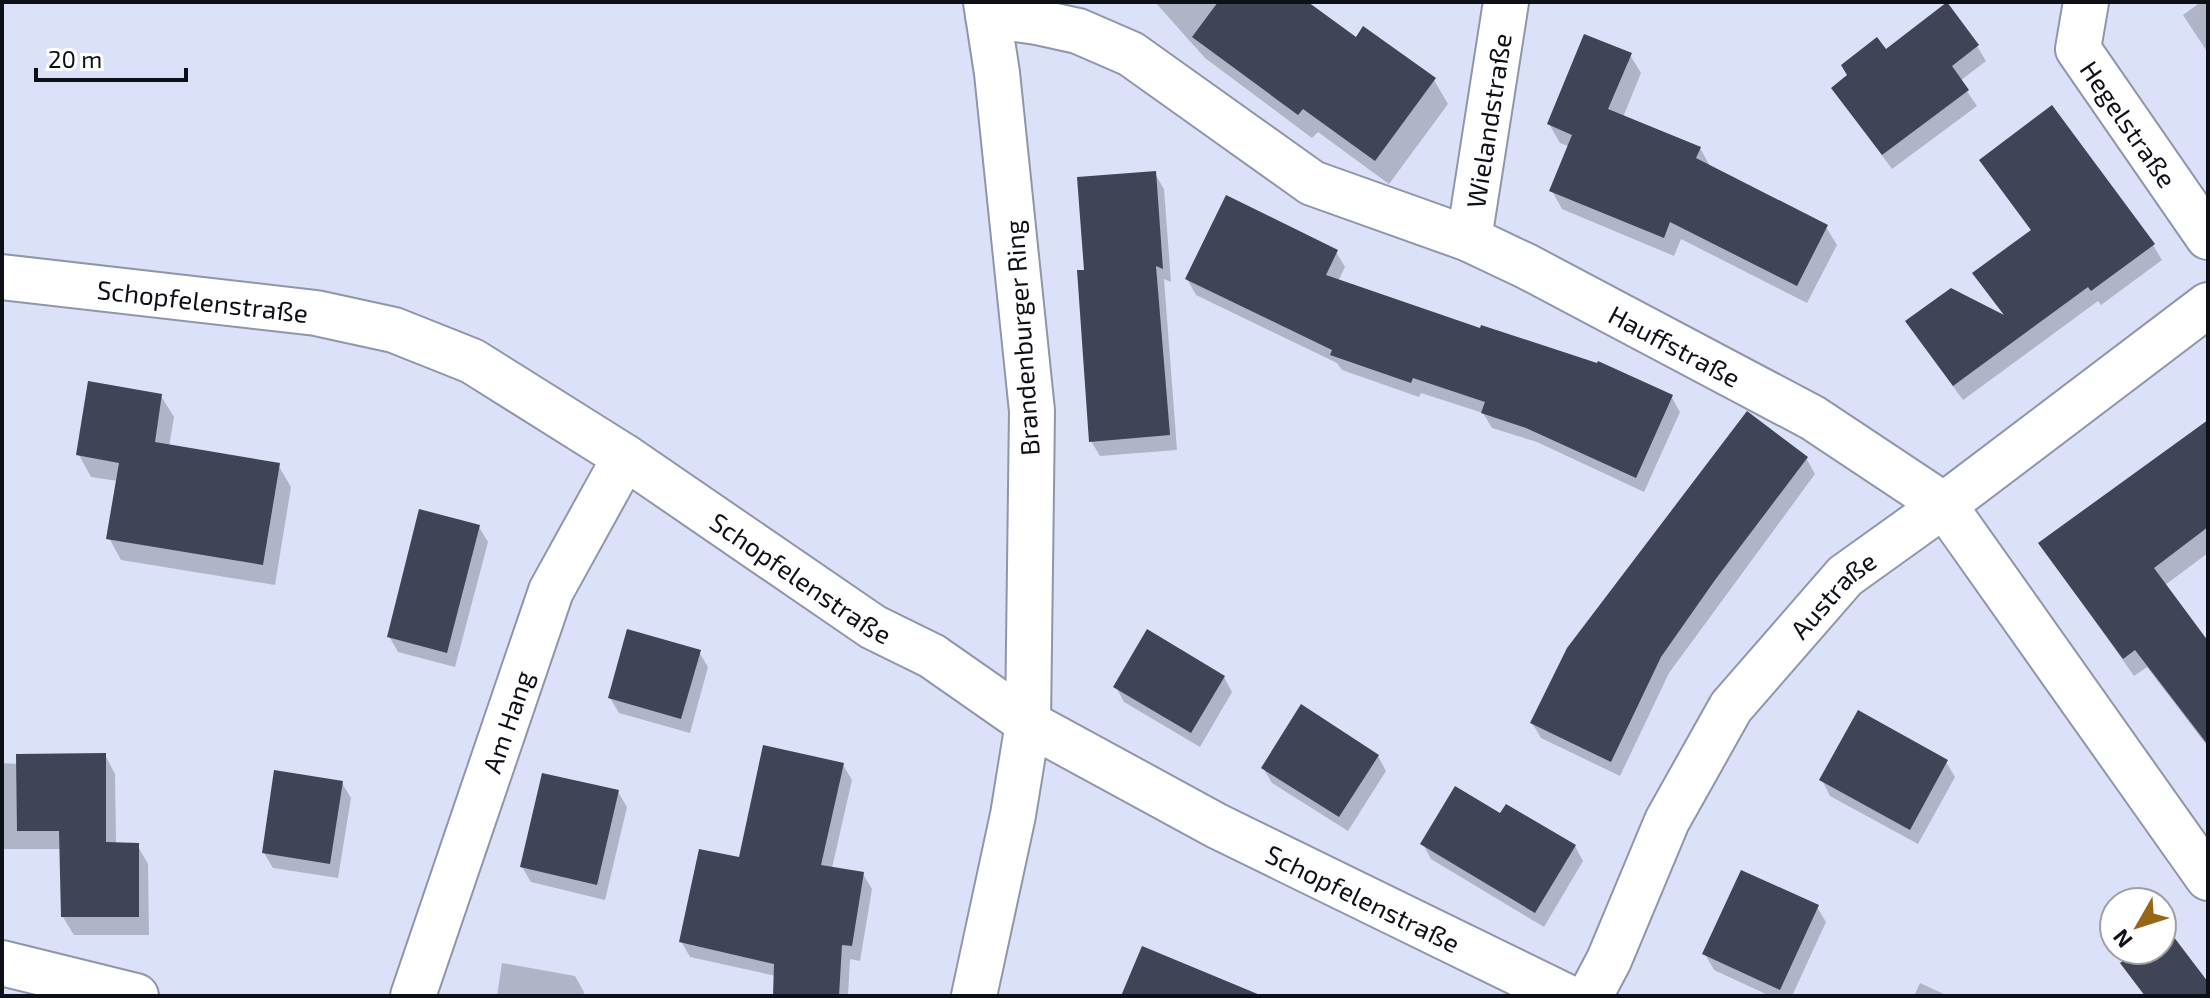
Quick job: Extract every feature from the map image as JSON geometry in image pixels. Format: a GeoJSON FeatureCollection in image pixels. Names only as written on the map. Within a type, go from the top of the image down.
{"type":"FeatureCollection","features":[{"type":"Feature","properties":{"kind":"street","name":"Wielandstraße"},"geometry":{"type":"LineString","coordinates":[[1469,239],[1506,2]]}},
{"type":"Feature","properties":{"kind":"street","name":"Hegelstraße"},"geometry":{"type":"LineString","coordinates":[[2086,2],[2078,49],[2208,237]]}},
{"type":"Feature","properties":{"kind":"street","name":"Hauffstraße"},"geometry":{"type":"LineString","coordinates":[[987,9],[1078,31],[1131,54],[1312,183],[1469,239],[1526,266],[1813,418],[1944,505],[2208,878]]}},
{"type":"Feature","properties":{"kind":"street","name":"Brandenburger Ring"},"geometry":{"type":"LineString","coordinates":[[974,996],[1013,815],[1028,723],[1032,411],[997,73],[987,9]]}},
{"type":"Feature","properties":{"kind":"street","name":"Schopfelenstraße"},"geometry":{"type":"LineString","coordinates":[[2,277],[316,313],[394,330],[472,361],[625,457],[873,627],[932,656],[1028,723],[1217,826],[1565,996]]}},
{"type":"Feature","properties":{"kind":"street","name":"Austraße"},"geometry":{"type":"LineString","coordinates":[[1590,996],[1609,960],[1667,821],[1731,707],[1845,576],[2208,305]]}},
{"type":"Feature","properties":{"kind":"street","name":"Am Hang"},"geometry":{"type":"LineString","coordinates":[[413,996],[551,591],[625,457]]}},
{"type":"Feature","properties":{"kind":"street"},"geometry":{"type":"LineString","coordinates":[[2,963],[136,996]]}},
{"type":"Feature","properties":{"kind":"building"},"geometry":{"type":"Polygon","coordinates":[[[1218,2],[1308,2],[1356,37],[1363,26],[1436,78],[1375,161],[1303,109],[1298,115],[1192,37],[1218,2]]]}},
{"type":"Feature","properties":{"kind":"building"},"geometry":{"type":"Polygon","coordinates":[[[1947,2],[1979,45],[1952,66],[1969,90],[1882,155],[1831,88],[1847,75],[1841,65],[1877,37],[1886,49],[1947,2]]]}},
{"type":"Feature","properties":{"kind":"building"},"geometry":{"type":"Polygon","coordinates":[[[1584,34],[1632,53],[1608,109],[1701,147],[1696,158],[1828,225],[1797,286],[1670,222],[1664,238],[1549,191],[1572,135],[1547,124],[1584,34]]]}},
{"type":"Feature","properties":{"kind":"building"},"geometry":{"type":"Polygon","coordinates":[[[2052,105],[2155,244],[2091,291],[2088,287],[1953,386],[1905,321],[1951,288],[2004,315],[1972,273],[2031,230],[1979,160],[2052,105]]]}},
{"type":"Feature","properties":{"kind":"building"},"geometry":{"type":"Polygon","coordinates":[[[1156,171],[1163,269],[1156,266],[1170,435],[1089,442],[1077,270],[1084,270],[1077,177],[1156,171]]]}},
{"type":"Feature","properties":{"kind":"building"},"geometry":{"type":"Polygon","coordinates":[[[1226,195],[1338,250],[1326,275],[1480,328],[1481,325],[1598,361],[1673,395],[1636,478],[1526,428],[1481,413],[1485,402],[1413,378],[1411,383],[1330,355],[1332,350],[1185,279],[1226,195]]]}},
{"type":"Feature","properties":{"kind":"building"},"geometry":{"type":"Polygon","coordinates":[[[88,381],[162,394],[155,442],[280,463],[263,565],[106,539],[119,463],[76,455],[88,381]]]}},
{"type":"Feature","properties":{"kind":"building"},"geometry":{"type":"Polygon","coordinates":[[[1747,411],[1808,457],[1661,657],[1611,762],[1530,723],[1567,648],[1747,411]]]}},
{"type":"Feature","properties":{"kind":"building"},"geometry":{"type":"Polygon","coordinates":[[[2208,420],[2208,527],[2154,568],[2208,641],[2208,745],[2135,650],[2123,659],[2038,543],[2208,420]]]}},
{"type":"Feature","properties":{"kind":"building"},"geometry":{"type":"Polygon","coordinates":[[[419,509],[480,525],[447,653],[387,637],[419,509]]]}},
{"type":"Feature","properties":{"kind":"building"},"geometry":{"type":"Polygon","coordinates":[[[627,629],[701,650],[681,719],[608,698],[627,629]]]}},
{"type":"Feature","properties":{"kind":"building"},"geometry":{"type":"Polygon","coordinates":[[[1147,629],[1225,676],[1191,733],[1113,687],[1147,629]]]}},
{"type":"Feature","properties":{"kind":"building"},"geometry":{"type":"Polygon","coordinates":[[[1301,704],[1379,755],[1339,817],[1261,768],[1301,704]]]}},
{"type":"Feature","properties":{"kind":"building"},"geometry":{"type":"Polygon","coordinates":[[[1858,710],[1948,760],[1910,830],[1819,780],[1858,710]]]}},
{"type":"Feature","properties":{"kind":"building"},"geometry":{"type":"Polygon","coordinates":[[[763,745],[844,763],[821,865],[864,872],[852,946],[842,945],[839,996],[773,996],[774,964],[679,942],[699,849],[739,857],[763,745]]]}},
{"type":"Feature","properties":{"kind":"building"},"geometry":{"type":"Polygon","coordinates":[[[106,753],[106,842],[139,843],[139,917],[61,917],[59,831],[17,831],[16,754],[106,753]]]}},
{"type":"Feature","properties":{"kind":"building"},"geometry":{"type":"Polygon","coordinates":[[[274,770],[343,781],[330,864],[262,853],[274,770]]]}},
{"type":"Feature","properties":{"kind":"building"},"geometry":{"type":"Polygon","coordinates":[[[542,773],[619,790],[597,885],[520,867],[542,773]]]}},
{"type":"Feature","properties":{"kind":"building"},"geometry":{"type":"Polygon","coordinates":[[[1455,786],[1500,813],[1506,804],[1576,845],[1535,913],[1420,844],[1455,786]]]}},
{"type":"Feature","properties":{"kind":"building"},"geometry":{"type":"Polygon","coordinates":[[[1741,870],[1819,905],[1780,990],[1702,954],[1741,870]]]}},
{"type":"Feature","properties":{"kind":"building"},"geometry":{"type":"Polygon","coordinates":[[[2178,942],[2208,982],[2208,996],[2145,996],[2122,966],[2178,966],[2178,942]]]}},
{"type":"Feature","properties":{"kind":"building"},"geometry":{"type":"Polygon","coordinates":[[[1142,946],[1260,995],[1121,996],[1142,946]]]}}]}
